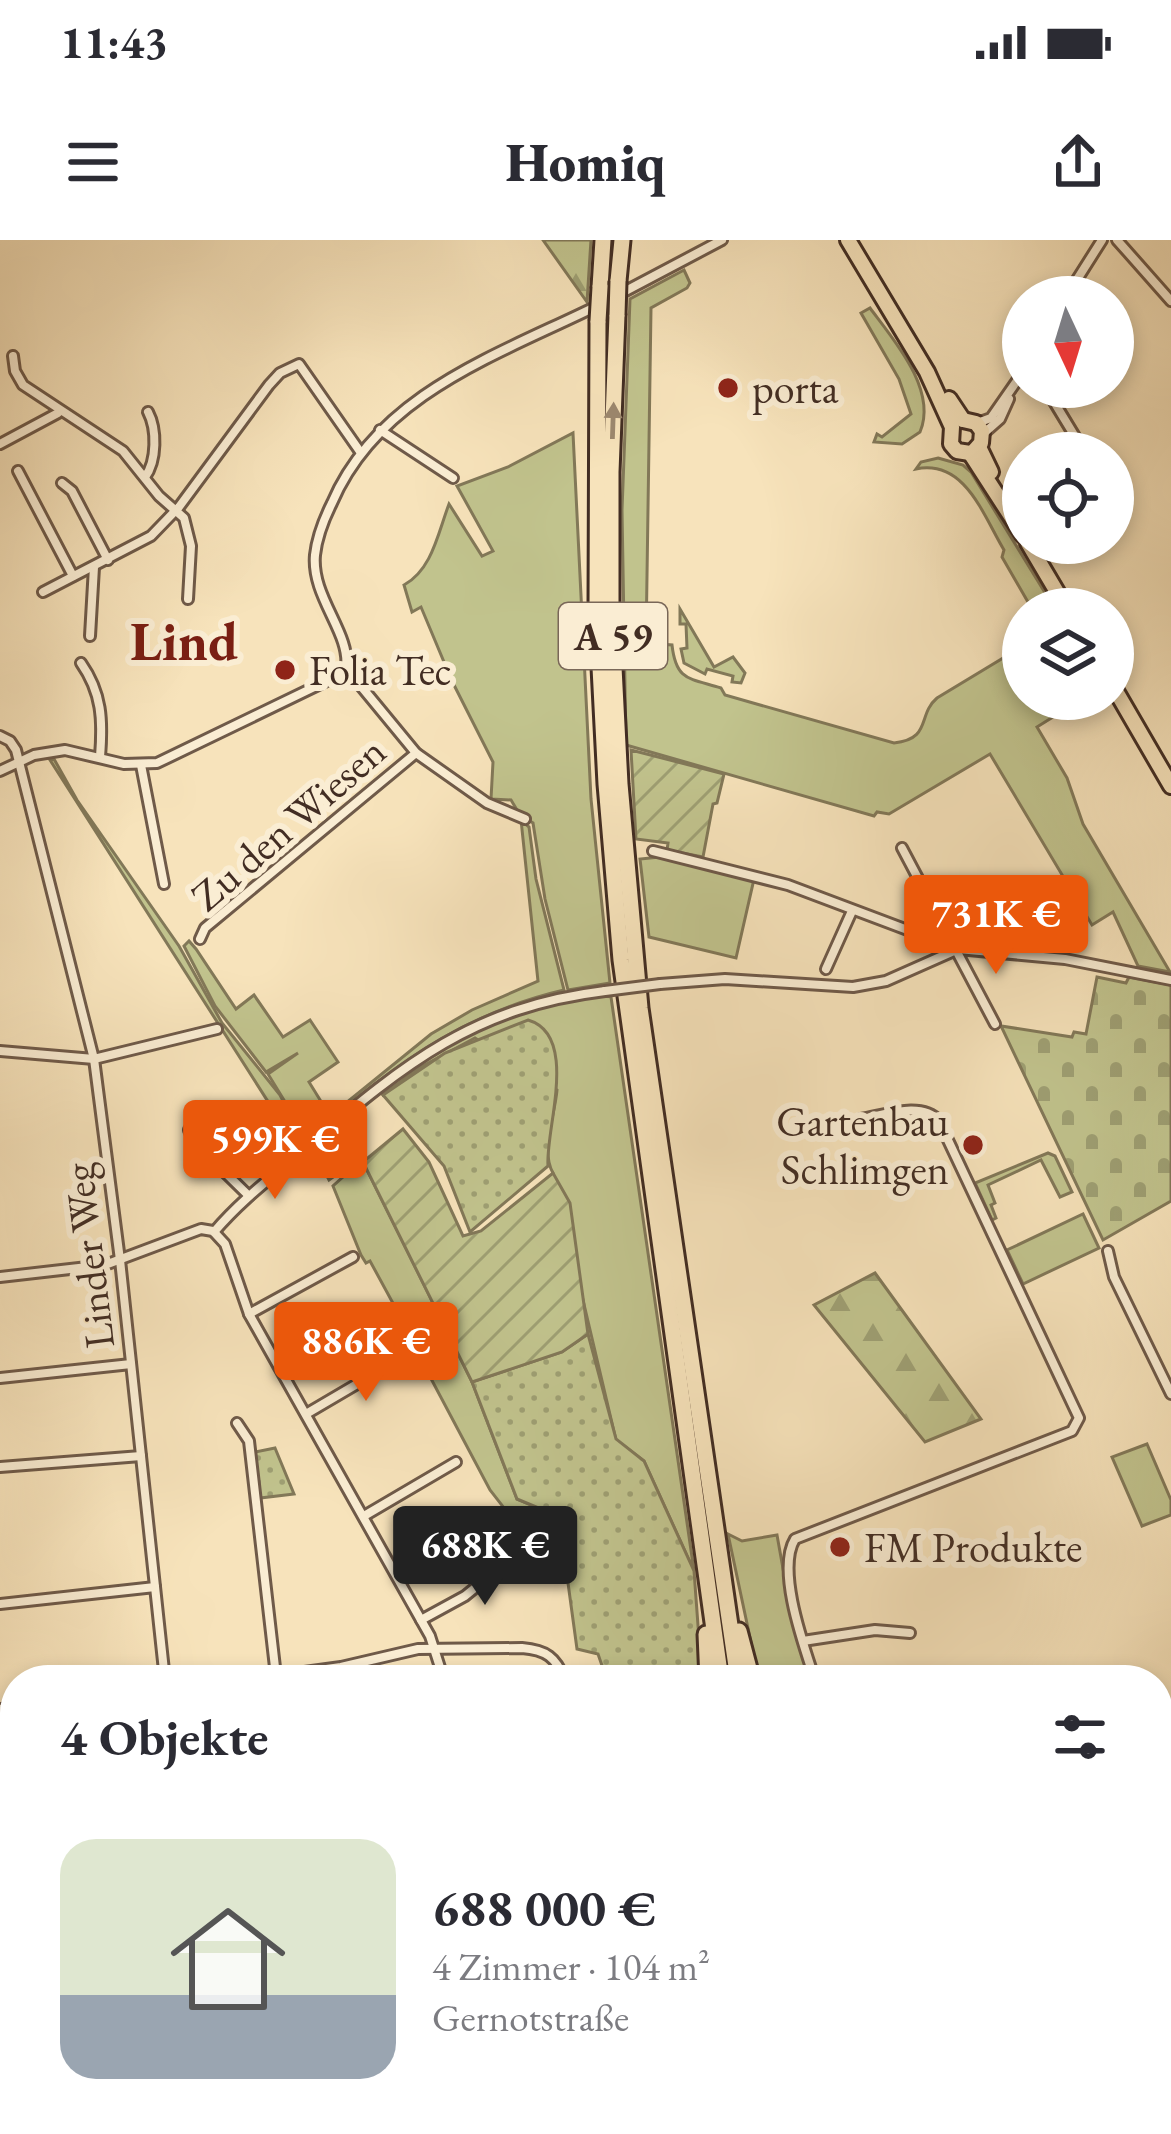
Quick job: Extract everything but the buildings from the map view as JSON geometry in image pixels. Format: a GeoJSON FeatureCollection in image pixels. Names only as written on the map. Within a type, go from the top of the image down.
{"type":"FeatureCollection","features":[{"type":"Feature","properties":{"kind":"highway","name":"A 59"},"geometry":{"type":"LineString","coordinates":[[603,240],[598,321],[597,609],[619,938],[719,1665]]}},
{"type":"Feature","properties":{"kind":"highway","name":"A 59"},"geometry":{"type":"LineString","coordinates":[[622,240],[611,586],[620,784],[640,1008],[736,1665]]}},
{"type":"Feature","properties":{"kind":"highway"},"geometry":{"type":"LineString","coordinates":[[702,1547],[707,1665]]}},
{"type":"Feature","properties":{"kind":"highway"},"geometry":{"type":"LineString","coordinates":[[720,1571],[748,1665]]}},
{"type":"Feature","properties":{"kind":"main road"},"geometry":{"type":"LineString","coordinates":[[848,240],[970,434],[1002,495]]}},
{"type":"Feature","properties":{"kind":"main road"},"geometry":{"type":"LineString","coordinates":[[1133,720],[1171,786]]}},
{"type":"Feature","properties":{"kind":"street"},"geometry":{"type":"LineString","coordinates":[[525,819],[473,794],[416,753],[346,668],[345,652],[316,581],[315,555],[336,491],[380,430],[417,399],[461,372],[722,240]]}},
{"type":"Feature","properties":{"kind":"street"},"geometry":{"type":"LineString","coordinates":[[1079,276],[1102,240]]}},
{"type":"Feature","properties":{"kind":"street"},"geometry":{"type":"LineString","coordinates":[[1117,240],[1171,301]]}},
{"type":"Feature","properties":{"kind":"street"},"geometry":{"type":"LineString","coordinates":[[13,356],[22,383],[59,412],[115,445],[187,524],[188,599]]}},
{"type":"Feature","properties":{"kind":"street"},"geometry":{"type":"LineString","coordinates":[[44,592],[147,539],[176,510],[269,385],[299,364],[361,453]]}},
{"type":"Feature","properties":{"kind":"street"},"geometry":{"type":"LineString","coordinates":[[970,434],[1000,419],[1004,408]]}},
{"type":"Feature","properties":{"kind":"street"},"geometry":{"type":"LineString","coordinates":[[0,444],[59,412]]}},
{"type":"Feature","properties":{"kind":"street"},"geometry":{"type":"LineString","coordinates":[[145,477],[153,460],[154,425],[148,412]]}},
{"type":"Feature","properties":{"kind":"street"},"geometry":{"type":"LineString","coordinates":[[380,430],[453,478]]}},
{"type":"Feature","properties":{"kind":"street"},"geometry":{"type":"LineString","coordinates":[[18,471],[73,576]]}},
{"type":"Feature","properties":{"kind":"street"},"geometry":{"type":"LineString","coordinates":[[62,483],[71,491],[108,560]]}},
{"type":"Feature","properties":{"kind":"street"},"geometry":{"type":"LineString","coordinates":[[90,636],[94,567]]}},
{"type":"Feature","properties":{"kind":"street"},"geometry":{"type":"LineString","coordinates":[[81,663],[104,714],[100,757]]}},
{"type":"Feature","properties":{"kind":"street"},"geometry":{"type":"LineString","coordinates":[[0,771],[64,750],[141,765],[175,757],[333,679],[346,668]]}},
{"type":"Feature","properties":{"kind":"street"},"geometry":{"type":"LineString","coordinates":[[0,736],[14,746],[18,762]]}},
{"type":"Feature","properties":{"kind":"street","name":"Zu den Wiesen"},"geometry":{"type":"LineString","coordinates":[[200,938],[205,928],[416,753]]}},
{"type":"Feature","properties":{"kind":"street","name":"Linder Weg"},"geometry":{"type":"LineString","coordinates":[[18,762],[94,1059],[163,1665]]}},
{"type":"Feature","properties":{"kind":"street"},"geometry":{"type":"LineString","coordinates":[[141,765],[164,884]]}},
{"type":"Feature","properties":{"kind":"street"},"geometry":{"type":"LineString","coordinates":[[902,848],[995,1024]]}},
{"type":"Feature","properties":{"kind":"street"},"geometry":{"type":"LineString","coordinates":[[653,850],[788,885],[958,949],[1065,959],[1171,980]]}},
{"type":"Feature","properties":{"kind":"street"},"geometry":{"type":"LineString","coordinates":[[826,969],[852,911]]}},
{"type":"Feature","properties":{"kind":"street"},"geometry":{"type":"LineString","coordinates":[[214,1232],[249,1196],[401,1070],[445,1040],[527,1005],[604,991],[725,979],[853,987],[886,981],[958,949]]}},
{"type":"Feature","properties":{"kind":"street"},"geometry":{"type":"LineString","coordinates":[[0,1051],[94,1059],[218,1029]]}},
{"type":"Feature","properties":{"kind":"street"},"geometry":{"type":"LineString","coordinates":[[810,1665],[789,1572],[789,1551],[795,1539],[1072,1431],[1079,1418],[939,1121],[932,1113],[919,1111],[861,1119]]}},
{"type":"Feature","properties":{"kind":"street"},"geometry":{"type":"LineString","coordinates":[[194,1120],[189,1130],[194,1142],[249,1196]]}},
{"type":"Feature","properties":{"kind":"street"},"geometry":{"type":"LineString","coordinates":[[0,1277],[105,1265],[201,1229],[214,1232],[225,1244],[249,1314],[421,1620],[440,1665]]}},
{"type":"Feature","properties":{"kind":"street"},"geometry":{"type":"LineString","coordinates":[[1108,1251],[1114,1277],[1171,1394]]}},
{"type":"Feature","properties":{"kind":"street"},"geometry":{"type":"LineString","coordinates":[[249,1314],[352,1258]]}},
{"type":"Feature","properties":{"kind":"street"},"geometry":{"type":"LineString","coordinates":[[306,1414],[403,1357]]}},
{"type":"Feature","properties":{"kind":"street"},"geometry":{"type":"LineString","coordinates":[[0,1378],[131,1364]]}},
{"type":"Feature","properties":{"kind":"street"},"geometry":{"type":"LineString","coordinates":[[237,1423],[249,1441],[276,1665]]}},
{"type":"Feature","properties":{"kind":"street"},"geometry":{"type":"LineString","coordinates":[[0,1467],[141,1456]]}},
{"type":"Feature","properties":{"kind":"street"},"geometry":{"type":"LineString","coordinates":[[364,1516],[456,1462]]}},
{"type":"Feature","properties":{"kind":"street"},"geometry":{"type":"LineString","coordinates":[[421,1620],[465,1596],[519,1552]]}},
{"type":"Feature","properties":{"kind":"street"},"geometry":{"type":"LineString","coordinates":[[0,1604],[155,1588]]}},
{"type":"Feature","properties":{"kind":"street"},"geometry":{"type":"LineString","coordinates":[[803,1641],[875,1630],[910,1633]]}},
{"type":"Feature","properties":{"kind":"street"},"geometry":{"type":"LineString","coordinates":[[350,1665],[418,1649],[538,1649],[559,1665]]}},
{"type":"Feature","properties":{"kind":"green space"},"geometry":{"type":"Polygon","coordinates":[[[543,240],[591,240],[587,302],[543,240]]]}},
{"type":"Feature","properties":{"kind":"green space"},"geometry":{"type":"Polygon","coordinates":[[[684,270],[690,283],[651,308],[646,643],[672,645],[681,672],[721,688],[725,695],[894,743],[914,737],[937,698],[1002,659],[1002,720],[1048,720],[1037,727],[1067,778],[1083,824],[1170,972],[1138,966],[1113,912],[1092,925],[990,754],[889,814],[874,816],[626,745],[622,510],[630,299],[684,270]]]}},
{"type":"Feature","properties":{"kind":"green space"},"geometry":{"type":"Polygon","coordinates":[[[870,308],[910,366],[923,399],[920,432],[902,444],[874,442],[877,434],[882,437],[911,414],[899,379],[861,313],[870,308]]]}},
{"type":"Feature","properties":{"kind":"green space"},"geometry":{"type":"Polygon","coordinates":[[[573,433],[591,799],[610,983],[568,990],[545,899],[533,823],[520,815],[511,800],[491,799],[493,762],[421,607],[412,612],[404,585],[428,560],[449,504],[482,556],[493,551],[457,486],[508,467],[573,433]]]}},
{"type":"Feature","properties":{"kind":"green space"},"geometry":{"type":"Polygon","coordinates":[[[938,458],[971,472],[1002,523],[1002,546],[960,481],[933,468],[916,469],[921,462],[938,458]]]}},
{"type":"Feature","properties":{"kind":"green space"},"geometry":{"type":"Polygon","coordinates":[[[1006,564],[1027,564],[1042,588],[1020,588],[1006,564]]]}},
{"type":"Feature","properties":{"kind":"green space"},"geometry":{"type":"Polygon","coordinates":[[[680,609],[714,667],[733,657],[745,673],[741,683],[732,682],[733,676],[707,669],[705,674],[684,663],[681,649],[687,648],[686,624],[680,624],[680,609]]]}},
{"type":"Feature","properties":{"kind":"green space"},"geometry":{"type":"Polygon","coordinates":[[[631,750],[724,774],[703,857],[667,850],[668,843],[636,839],[631,750]]]}},
{"type":"Feature","properties":{"kind":"green space"},"geometry":{"type":"Polygon","coordinates":[[[54,759],[77,800],[179,946],[222,1023],[280,1095],[304,1142],[297,1147],[50,760],[54,759]]]}},
{"type":"Feature","properties":{"kind":"green space"},"geometry":{"type":"Polygon","coordinates":[[[521,820],[529,827],[536,879],[564,990],[459,1029],[306,1136],[268,1074],[298,1053],[266,1072],[215,1006],[184,946],[189,941],[196,949],[236,1009],[254,995],[283,1037],[310,1020],[338,1062],[309,1082],[330,1116],[431,1034],[538,981],[521,820]]]}},
{"type":"Feature","properties":{"kind":"green space"},"geometry":{"type":"Polygon","coordinates":[[[660,857],[754,879],[736,958],[649,937],[640,859],[660,857]]]}},
{"type":"Feature","properties":{"kind":"green space"},"geometry":{"type":"Polygon","coordinates":[[[1097,977],[1171,985],[1171,1201],[1103,1240],[1001,1026],[1072,1037],[1074,1032],[1086,1034],[1097,977]]]}},
{"type":"Feature","properties":{"kind":"green space"},"geometry":{"type":"Polygon","coordinates":[[[611,997],[694,1571],[644,1461],[616,1440],[549,1164],[557,1090],[475,1038],[419,1068],[383,1095],[381,1091],[432,1055],[485,1027],[541,1007],[611,997]]]}},
{"type":"Feature","properties":{"kind":"green space"},"geometry":{"type":"Polygon","coordinates":[[[528,1020],[544,1029],[556,1063],[548,1166],[470,1232],[444,1166],[383,1095],[445,1053],[528,1020]]]}},
{"type":"Feature","properties":{"kind":"green space"},"geometry":{"type":"Polygon","coordinates":[[[248,1107],[250,1115],[211,1154],[200,1140],[201,1120],[248,1107]]]}},
{"type":"Feature","properties":{"kind":"green space"},"geometry":{"type":"Polygon","coordinates":[[[403,1129],[429,1162],[463,1236],[481,1231],[553,1173],[570,1203],[588,1334],[562,1352],[472,1382],[363,1162],[403,1129]]]}},
{"type":"Feature","properties":{"kind":"green space"},"geometry":{"type":"Polygon","coordinates":[[[342,1132],[361,1157],[329,1180],[314,1150],[342,1132]]]}},
{"type":"Feature","properties":{"kind":"green space"},"geometry":{"type":"Polygon","coordinates":[[[1048,1153],[1055,1156],[1072,1192],[1060,1197],[1041,1160],[988,1185],[995,1203],[992,1220],[975,1183],[1048,1153]]]}},
{"type":"Feature","properties":{"kind":"green space"},"geometry":{"type":"Polygon","coordinates":[[[362,1160],[444,1325],[433,1342],[419,1351],[370,1261],[366,1263],[361,1255],[333,1186],[362,1160]]]}},
{"type":"Feature","properties":{"kind":"green space"},"geometry":{"type":"Polygon","coordinates":[[[1083,1214],[1099,1248],[1023,1284],[1007,1250],[1083,1214]]]}},
{"type":"Feature","properties":{"kind":"green space"},"geometry":{"type":"Polygon","coordinates":[[[875,1273],[981,1419],[925,1442],[814,1305],[875,1273]]]}},
{"type":"Feature","properties":{"kind":"green space"},"geometry":{"type":"Polygon","coordinates":[[[446,1329],[517,1499],[546,1511],[547,1538],[536,1549],[490,1490],[419,1356],[446,1329]]]}},
{"type":"Feature","properties":{"kind":"green space"},"geometry":{"type":"Polygon","coordinates":[[[588,1334],[616,1439],[644,1461],[694,1571],[701,1665],[602,1665],[598,1654],[577,1649],[568,1583],[536,1549],[547,1538],[546,1511],[517,1499],[472,1382],[562,1352],[588,1334]]]}},
{"type":"Feature","properties":{"kind":"green space"},"geometry":{"type":"Polygon","coordinates":[[[1147,1444],[1171,1500],[1171,1515],[1142,1526],[1112,1457],[1147,1444]]]}},
{"type":"Feature","properties":{"kind":"green space"},"geometry":{"type":"Polygon","coordinates":[[[275,1448],[294,1494],[260,1498],[255,1452],[275,1448]]]}},
{"type":"Feature","properties":{"kind":"green space"},"geometry":{"type":"Polygon","coordinates":[[[728,1534],[742,1541],[777,1535],[806,1665],[756,1665],[728,1534]]]}},
{"type":"Feature","properties":{"kind":"place","name":"porta"},"geometry":{"type":"Point","coordinates":[728,388]}},
{"type":"Feature","properties":{"kind":"place","name":"Folia Tec"},"geometry":{"type":"Point","coordinates":[285,670]}},
{"type":"Feature","properties":{"kind":"place","name":"Gartenbau Schlimgen"},"geometry":{"type":"Point","coordinates":[973,1145]}},
{"type":"Feature","properties":{"kind":"place","name":"FM Produkte"},"geometry":{"type":"Point","coordinates":[840,1547]}},
{"type":"Feature","properties":{"kind":"district","name":"Lind"},"geometry":{"type":"Point","coordinates":[184,641]}}]}
